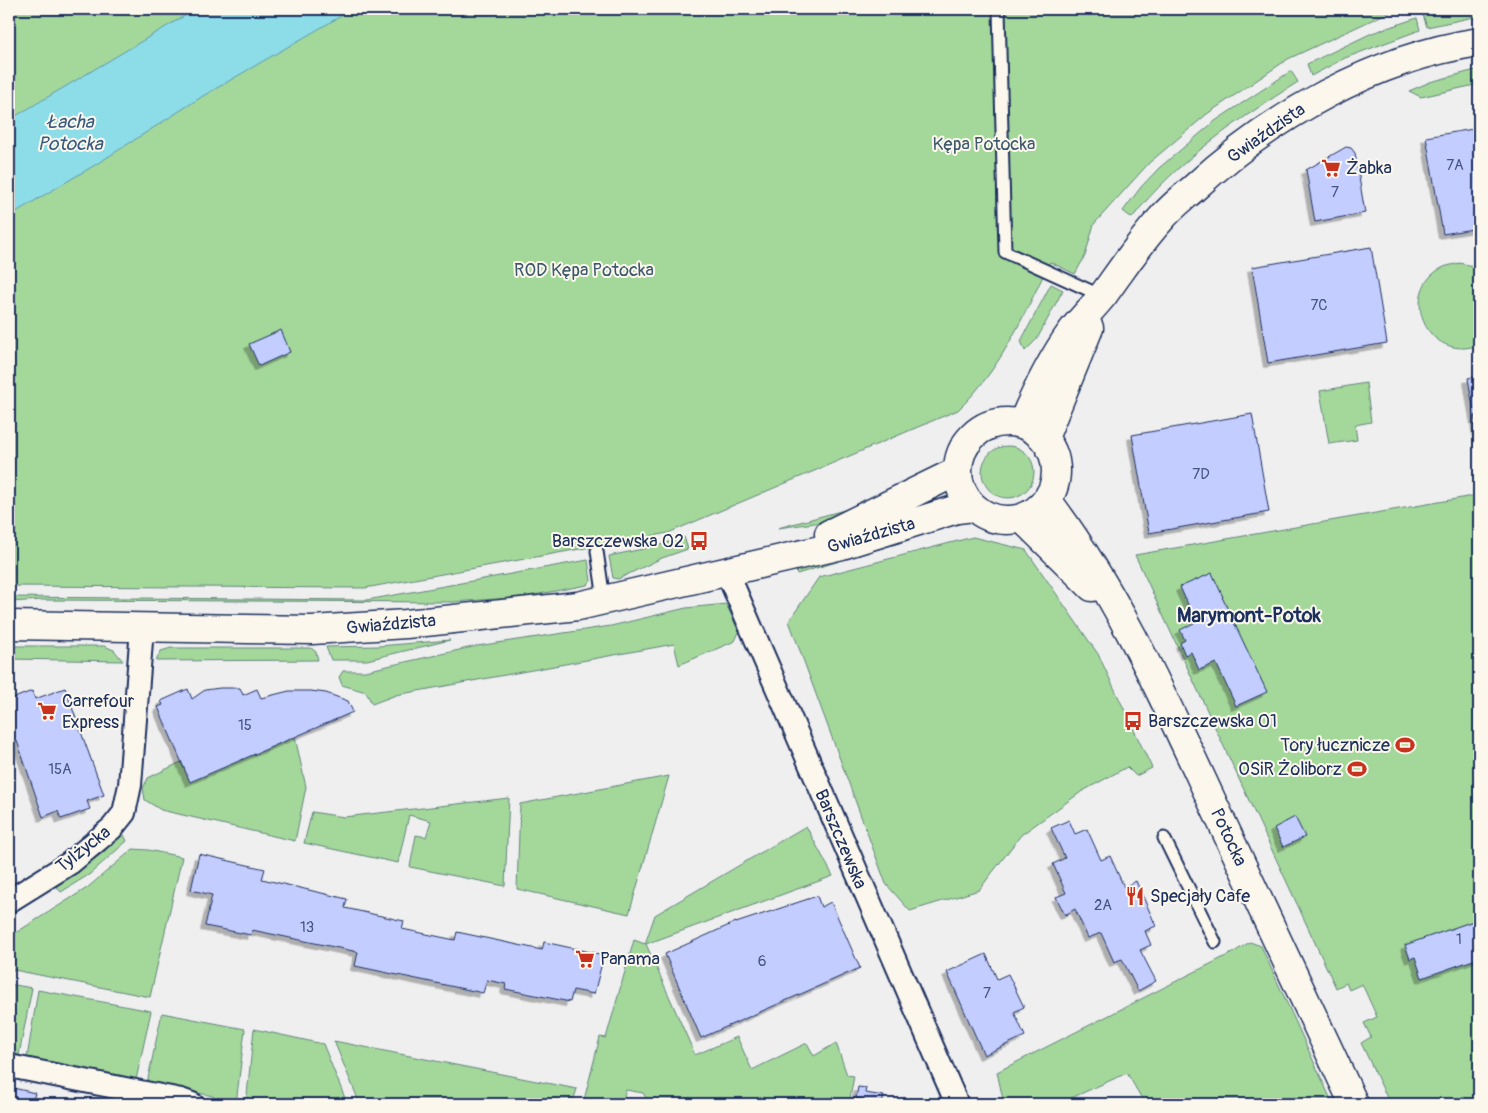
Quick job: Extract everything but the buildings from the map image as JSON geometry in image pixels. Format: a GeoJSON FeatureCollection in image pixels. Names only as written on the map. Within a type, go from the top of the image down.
{"type":"FeatureCollection","features":[{"type":"Feature","properties":{"kind":"street","name":"Gwiaździsta"},"geometry":{"type":"LineString","coordinates":[[1033,431],[1102,296],[1162,218],[1212,171],[1266,130],[1316,99],[1406,61],[1456,46],[1479,42]]}},
{"type":"Feature","properties":{"kind":"street"},"geometry":{"type":"LineString","coordinates":[[1000,422],[1011,422],[1033,431],[1055,458],[1056,480],[1047,500],[1036,511],[1022,518],[1012,520],[996,519],[973,507],[962,491],[958,471],[961,456],[968,442],[980,431],[1000,422]]}},
{"type":"Feature","properties":{"kind":"street","name":"Gwiaździsta"},"geometry":{"type":"LineString","coordinates":[[768,562],[839,530],[958,471]]}},
{"type":"Feature","properties":{"kind":"street","name":"Potocka"},"geometry":{"type":"LineString","coordinates":[[1047,500],[1090,561],[1127,626],[1203,780],[1354,1104]]}},
{"type":"Feature","properties":{"kind":"street","name":"Gwiaździsta"},"geometry":{"type":"LineString","coordinates":[[9,625],[312,630],[433,621],[578,606],[842,545],[957,510],[973,507]]}},
{"type":"Feature","properties":{"kind":"street","name":"Potocka"},"geometry":{"type":"LineString","coordinates":[[1022,518],[1077,571],[1127,626]]}},
{"type":"Feature","properties":{"kind":"street","name":"Barszczewska"},"geometry":{"type":"LineString","coordinates":[[726,572],[957,1104]]}},
{"type":"Feature","properties":{"kind":"street","name":"Tylżycka"},"geometry":{"type":"LineString","coordinates":[[9,901],[70,863],[112,828],[124,813],[130,785],[142,628]]}},
{"type":"Feature","properties":{"kind":"street"},"geometry":{"type":"LineString","coordinates":[[9,1066],[181,1100],[192,1104]]}},
{"type":"Feature","properties":{"kind":"lane"},"geometry":{"type":"LineString","coordinates":[[999,9],[1005,252],[1102,296]]}},
{"type":"Feature","properties":{"kind":"lane"},"geometry":{"type":"LineString","coordinates":[[597,552],[604,599]]}},
{"type":"Feature","properties":{"kind":"lane"},"geometry":{"type":"LineString","coordinates":[[1164,838],[1214,942]]}},
{"type":"Feature","properties":{"kind":"green space"},"geometry":{"type":"Polygon","coordinates":[[[9,9],[1402,9],[1387,13],[1288,59],[1207,114],[1149,163],[1094,224],[1085,256],[1075,274],[1050,262],[1021,321],[999,359],[987,377],[958,410],[668,533],[365,588],[9,586],[9,9]]]}},
{"type":"Feature","properties":{"kind":"green space"},"geometry":{"type":"Polygon","coordinates":[[[1455,9],[1479,9],[1479,16],[1427,27],[1423,15],[1455,9]]]}},
{"type":"Feature","properties":{"kind":"green space"},"geometry":{"type":"Polygon","coordinates":[[[1417,18],[1420,30],[1345,58],[1311,76],[1307,64],[1372,33],[1417,18]]]}},
{"type":"Feature","properties":{"kind":"green space"},"geometry":{"type":"Polygon","coordinates":[[[1479,69],[1479,84],[1421,97],[1409,91],[1430,82],[1479,69]]]}},
{"type":"Feature","properties":{"kind":"green space"},"geometry":{"type":"Polygon","coordinates":[[[1291,71],[1298,82],[1253,111],[1188,160],[1149,197],[1132,218],[1123,211],[1141,187],[1159,168],[1215,121],[1291,71]]]}},
{"type":"Feature","properties":{"kind":"green space"},"geometry":{"type":"Polygon","coordinates":[[[1459,263],[1479,267],[1479,345],[1466,348],[1448,346],[1436,338],[1427,328],[1421,315],[1420,301],[1423,287],[1431,276],[1444,267],[1459,263]]]}},
{"type":"Feature","properties":{"kind":"green space"},"geometry":{"type":"Polygon","coordinates":[[[1051,284],[1063,290],[1037,339],[1025,351],[1021,341],[1051,284]]]}},
{"type":"Feature","properties":{"kind":"green space"},"geometry":{"type":"Polygon","coordinates":[[[1366,383],[1371,422],[1355,425],[1357,440],[1329,444],[1320,391],[1366,383]]]}},
{"type":"Feature","properties":{"kind":"green space"},"geometry":{"type":"Polygon","coordinates":[[[1003,446],[1013,446],[1027,453],[1034,467],[1034,477],[1027,491],[1013,498],[1003,498],[993,494],[986,487],[982,477],[982,467],[986,457],[993,450],[1003,446]]]}},
{"type":"Feature","properties":{"kind":"green space","name":"OSiR Żoliborz"},"geometry":{"type":"Polygon","coordinates":[[[1479,495],[1479,1104],[1390,1104],[1361,1043],[1371,1037],[1364,1023],[1377,1017],[1362,984],[1349,990],[1346,983],[1336,988],[1135,555],[1479,495]]]}},
{"type":"Feature","properties":{"kind":"green space"},"geometry":{"type":"Polygon","coordinates":[[[870,503],[843,516],[822,522],[778,528],[870,503]]]}},
{"type":"Feature","properties":{"kind":"green space"},"geometry":{"type":"Polygon","coordinates":[[[906,534],[909,540],[797,574],[796,571],[906,534]]]}},
{"type":"Feature","properties":{"kind":"green space"},"geometry":{"type":"Polygon","coordinates":[[[684,537],[688,549],[662,558],[618,579],[613,578],[609,556],[657,546],[684,537]]]}},
{"type":"Feature","properties":{"kind":"green space"},"geometry":{"type":"Polygon","coordinates":[[[973,537],[1026,550],[1098,654],[1152,768],[1136,776],[1127,767],[1081,792],[1021,835],[979,890],[910,911],[886,884],[789,621],[819,577],[973,537]]]}},
{"type":"Feature","properties":{"kind":"green space"},"geometry":{"type":"Polygon","coordinates":[[[588,560],[591,581],[587,585],[523,597],[453,602],[43,600],[9,602],[9,597],[367,600],[588,560]]]}},
{"type":"Feature","properties":{"kind":"green space"},"geometry":{"type":"Polygon","coordinates":[[[726,604],[739,632],[735,641],[679,665],[674,644],[396,695],[372,704],[366,692],[342,685],[339,677],[343,671],[365,671],[477,646],[611,626],[686,608],[726,604]]]}},
{"type":"Feature","properties":{"kind":"green space"},"geometry":{"type":"Polygon","coordinates":[[[450,640],[367,660],[331,660],[326,647],[379,646],[450,640]]]}},
{"type":"Feature","properties":{"kind":"green space"},"geometry":{"type":"Polygon","coordinates":[[[9,646],[104,646],[114,650],[123,661],[9,659],[9,646]]]}},
{"type":"Feature","properties":{"kind":"green space"},"geometry":{"type":"Polygon","coordinates":[[[171,648],[311,648],[316,652],[318,660],[156,661],[161,651],[171,648]]]}},
{"type":"Feature","properties":{"kind":"green space"},"geometry":{"type":"Polygon","coordinates":[[[295,737],[306,787],[295,841],[161,810],[145,800],[143,788],[148,778],[181,762],[190,781],[295,737]]]}},
{"type":"Feature","properties":{"kind":"green space"},"geometry":{"type":"Polygon","coordinates":[[[669,776],[629,914],[517,889],[520,804],[669,776]]]}},
{"type":"Feature","properties":{"kind":"green space"},"geometry":{"type":"Polygon","coordinates":[[[509,798],[505,886],[410,867],[416,835],[426,837],[431,821],[409,815],[398,863],[304,843],[312,812],[344,817],[509,798]]]}},
{"type":"Feature","properties":{"kind":"green space"},"geometry":{"type":"Polygon","coordinates":[[[806,826],[833,876],[646,944],[695,1055],[737,1037],[752,1070],[807,1043],[814,1056],[836,1043],[847,1075],[854,1076],[849,1104],[650,1104],[643,1093],[626,1090],[622,1104],[583,1104],[600,1037],[606,1038],[634,940],[645,944],[655,915],[806,826]]]}},
{"type":"Feature","properties":{"kind":"green space"},"geometry":{"type":"Polygon","coordinates":[[[119,833],[123,833],[127,841],[90,874],[61,892],[56,886],[104,852],[119,833]]]}},
{"type":"Feature","properties":{"kind":"green space"},"geometry":{"type":"Polygon","coordinates":[[[133,849],[182,857],[150,997],[9,969],[9,937],[87,888],[133,849]]]}},
{"type":"Feature","properties":{"kind":"green space"},"geometry":{"type":"Polygon","coordinates":[[[1250,942],[1261,946],[1333,1104],[1145,1104],[1127,1073],[1058,1104],[1004,1104],[997,1072],[1234,952],[1250,942]]]}},
{"type":"Feature","properties":{"kind":"green space"},"geometry":{"type":"Polygon","coordinates":[[[9,984],[32,988],[19,1055],[9,1052],[9,984]]]}},
{"type":"Feature","properties":{"kind":"green space"},"geometry":{"type":"Polygon","coordinates":[[[38,990],[151,1011],[136,1080],[27,1058],[38,990]]]}},
{"type":"Feature","properties":{"kind":"green space"},"geometry":{"type":"Polygon","coordinates":[[[162,1013],[245,1029],[236,1104],[217,1104],[213,1096],[147,1083],[162,1013]]]}},
{"type":"Feature","properties":{"kind":"green space"},"geometry":{"type":"Polygon","coordinates":[[[254,1029],[323,1044],[345,1098],[330,1104],[246,1104],[254,1029]]]}},
{"type":"Feature","properties":{"kind":"green space"},"geometry":{"type":"Polygon","coordinates":[[[334,1041],[577,1089],[572,1104],[360,1104],[334,1041]]]}},
{"type":"Feature","properties":{"kind":"water","name":"Łacha Potocka"},"geometry":{"type":"Polygon","coordinates":[[[196,9],[353,9],[203,96],[100,162],[9,216],[9,120],[196,9]]]}},
{"type":"Feature","properties":{"kind":"place","name":"Żabka"},"geometry":{"type":"Point","coordinates":[1331,168]}},
{"type":"Feature","properties":{"kind":"place","name":"Barszczewska 02"},"geometry":{"type":"Point","coordinates":[699,541]}},
{"type":"Feature","properties":{"kind":"place","name":"Carrefour Express"},"geometry":{"type":"Point","coordinates":[47,711]}},
{"type":"Feature","properties":{"kind":"place","name":"Barszczewska 01"},"geometry":{"type":"Point","coordinates":[1133,721]}},
{"type":"Feature","properties":{"kind":"place","name":"Tory łucznicze"},"geometry":{"type":"Point","coordinates":[1405,745]}},
{"type":"Feature","properties":{"kind":"place","name":"OSiR Żoliborz"},"geometry":{"type":"Point","coordinates":[1357,769]}},
{"type":"Feature","properties":{"kind":"place","name":"Specjały Cafe"},"geometry":{"type":"Point","coordinates":[1135,896]}},
{"type":"Feature","properties":{"kind":"place","name":"Panama"},"geometry":{"type":"Point","coordinates":[585,959]}},
{"type":"Feature","properties":{"kind":"district","name":"Marymont-Potok"},"geometry":{"type":"Point","coordinates":[1249,615]}},
{"type":"Feature","properties":{"kind":"park label","name":"Kępa Potocka"},"geometry":{"type":"Point","coordinates":[984,144]}},
{"type":"Feature","properties":{"kind":"park label","name":"ROD Kępa Potocka"},"geometry":{"type":"Point","coordinates":[584,270]}}]}
